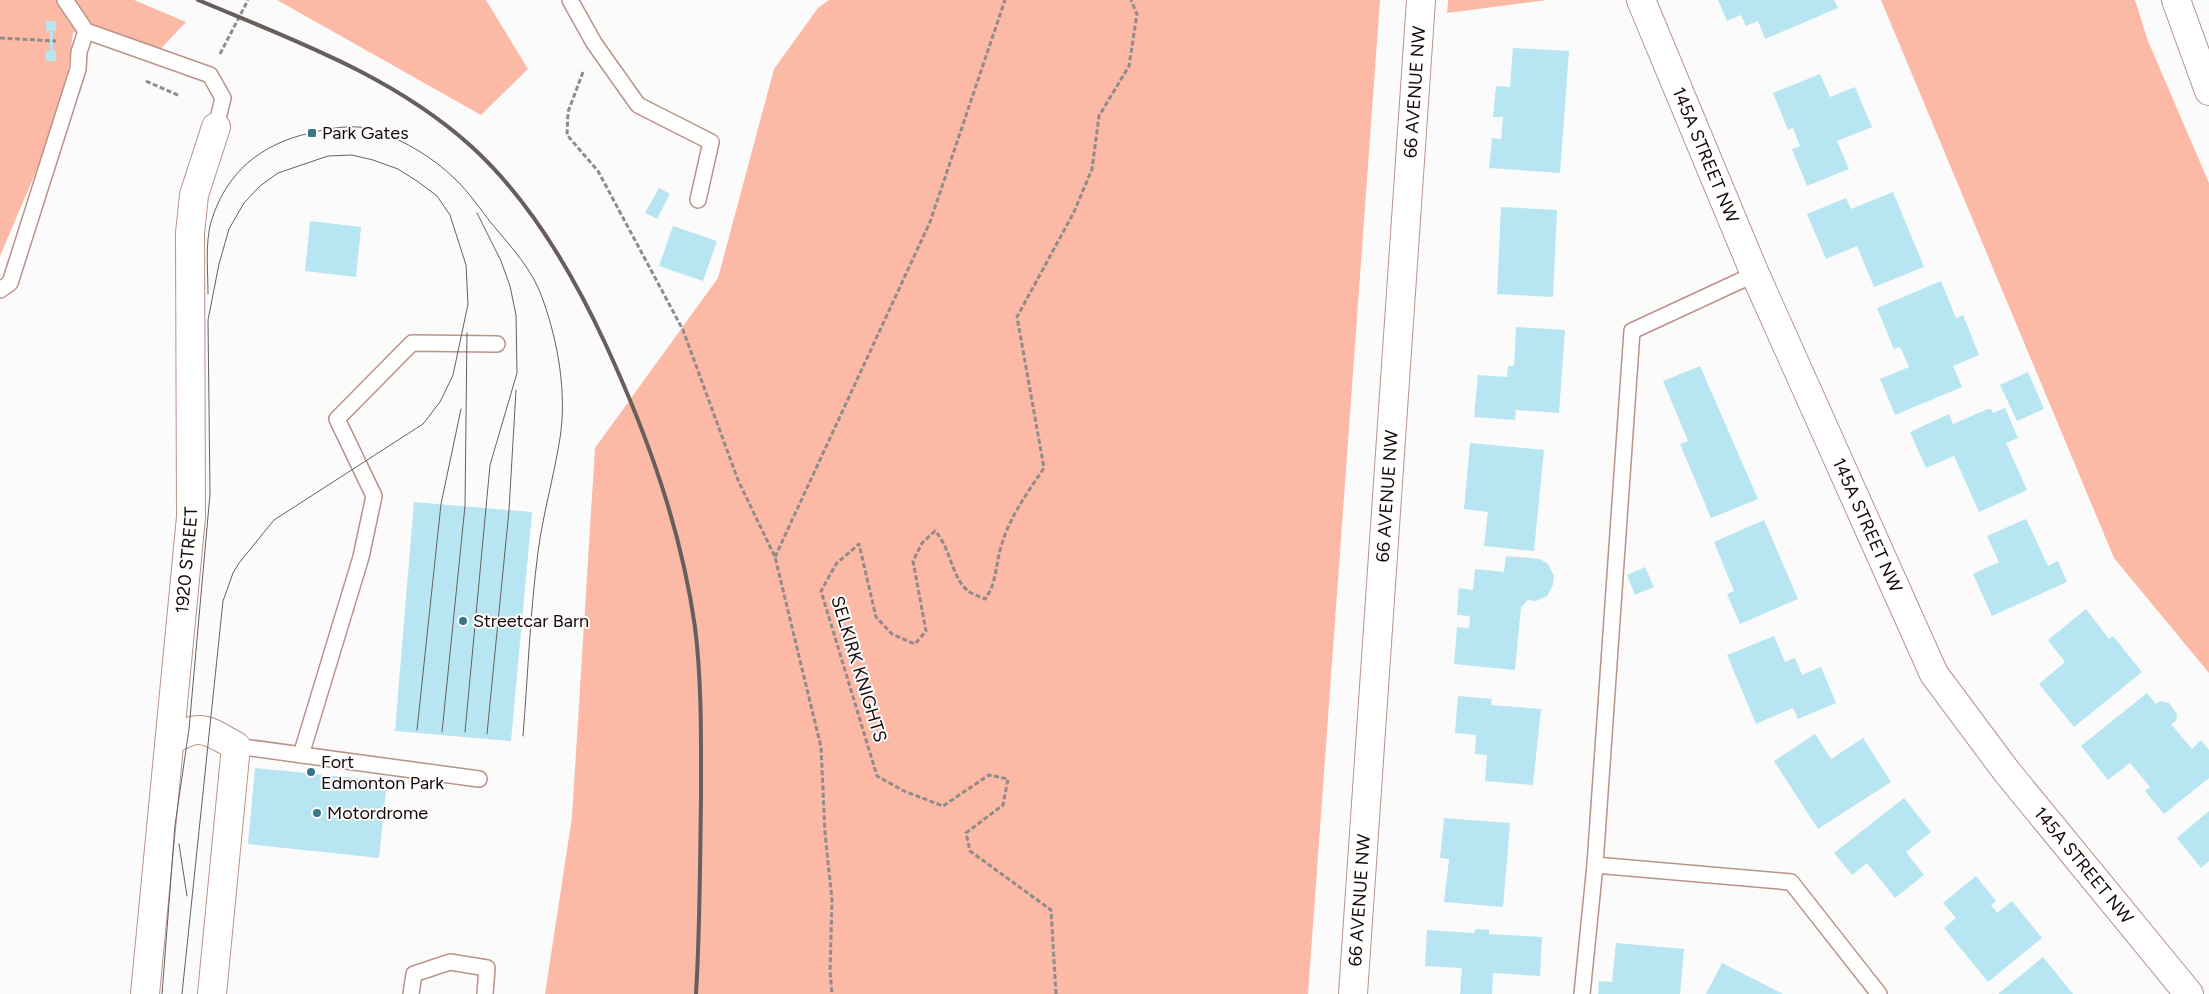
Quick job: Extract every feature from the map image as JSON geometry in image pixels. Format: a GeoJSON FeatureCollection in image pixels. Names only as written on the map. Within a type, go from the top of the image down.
{"type":"FeatureCollection","features":[{"type":"Feature","properties":{"kind":"main road","name":"66 AVENUE NW"},"geometry":{"type":"LineString","coordinates":[[1352,994],[1422,0]]}},
{"type":"Feature","properties":{"kind":"main road","name":"145A STREET NW"},"geometry":{"type":"LineString","coordinates":[[1641,0],[1755,274],[1934,674],[2007,772],[2189,994]]}},
{"type":"Feature","properties":{"kind":"main road"},"geometry":{"type":"LineString","coordinates":[[2176,0],[2209,91]]}},
{"type":"Feature","properties":{"kind":"main road","name":"1920 STREET"},"geometry":{"type":"LineString","coordinates":[[145,994],[191,517],[190,233],[194,195],[216,127]]}},
{"type":"Feature","properties":{"kind":"main road"},"geometry":{"type":"LineString","coordinates":[[170,741],[188,729],[208,731],[236,746],[212,994]]}},
{"type":"Feature","properties":{"kind":"lane"},"geometry":{"type":"LineString","coordinates":[[65,0],[86,31],[210,75],[223,98],[216,127]]}},
{"type":"Feature","properties":{"kind":"lane"},"geometry":{"type":"LineString","coordinates":[[570,0],[594,43],[638,106],[711,142],[698,200]]}},
{"type":"Feature","properties":{"kind":"lane"},"geometry":{"type":"LineString","coordinates":[[0,290],[10,283],[78,68],[79,52],[86,31]]}},
{"type":"Feature","properties":{"kind":"lane"},"geometry":{"type":"LineString","coordinates":[[1582,994],[1595,865],[1632,331],[1755,274]]}},
{"type":"Feature","properties":{"kind":"lane"},"geometry":{"type":"LineString","coordinates":[[301,755],[362,557],[374,496],[337,419],[412,343],[497,344]]}},
{"type":"Feature","properties":{"kind":"lane"},"geometry":{"type":"LineString","coordinates":[[236,746],[479,779]]}},
{"type":"Feature","properties":{"kind":"lane"},"geometry":{"type":"LineString","coordinates":[[1595,865],[1791,882],[1879,994]]}},
{"type":"Feature","properties":{"kind":"lane"},"geometry":{"type":"LineString","coordinates":[[411,994],[414,974],[450,962],[488,968],[485,994]]}},
{"type":"Feature","properties":{"kind":"path"},"geometry":{"type":"LineString","coordinates":[[210,75],[248,0]]}},
{"type":"Feature","properties":{"kind":"path"},"geometry":{"type":"LineString","coordinates":[[775,557],[930,222],[1005,0]]}},
{"type":"Feature","properties":{"kind":"path","name":"SELKIRK KNIGHTS"},"geometry":{"type":"LineString","coordinates":[[1056,994],[1051,910],[970,851],[966,832],[1003,805],[1008,779],[989,775],[943,806],[904,791],[877,776],[821,591],[836,564],[859,544],[876,617],[892,634],[915,644],[926,631],[913,561],[922,543],[934,531],[944,541],[954,570],[967,590],[985,599],[993,588],[1001,547],[1014,513],[1044,468],[1017,317],[1074,212],[1092,169],[1099,116],[1129,66],[1137,14],[1132,0]]}},
{"type":"Feature","properties":{"kind":"path"},"geometry":{"type":"LineString","coordinates":[[594,43],[568,112],[568,135],[598,171],[683,330],[738,480],[775,557],[821,747],[825,833],[832,900],[830,971],[832,994]]}},
{"type":"Feature","properties":{"kind":"shaded area"},"geometry":{"type":"Polygon","coordinates":[[[0,0],[134,0],[186,22],[152,58],[73,32],[64,106],[0,256],[0,0]]]}},
{"type":"Feature","properties":{"kind":"shaded area"},"geometry":{"type":"Polygon","coordinates":[[[277,0],[486,0],[528,69],[481,115],[277,0]]]}},
{"type":"Feature","properties":{"kind":"shaded area"},"geometry":{"type":"Polygon","coordinates":[[[829,0],[1380,0],[1308,994],[545,994],[572,817],[595,448],[718,278],[774,69],[818,8],[829,0]]]}},
{"type":"Feature","properties":{"kind":"shaded area"},"geometry":{"type":"Polygon","coordinates":[[[1448,0],[1547,0],[1447,13],[1448,0]]]}},
{"type":"Feature","properties":{"kind":"shaded area"},"geometry":{"type":"Polygon","coordinates":[[[1881,0],[2135,0],[2148,41],[2209,183],[2209,673],[2114,558],[1881,0]]]}},
{"type":"Feature","properties":{"kind":"building"},"geometry":{"type":"Polygon","coordinates":[[[1718,0],[1834,0],[1838,8],[1765,39],[1758,21],[1746,26],[1741,15],[1727,21],[1718,0]]]}},
{"type":"Feature","properties":{"kind":"building"},"geometry":{"type":"Polygon","coordinates":[[[46,21],[56,21],[56,31],[53,31],[53,51],[56,51],[56,61],[46,61],[46,51],[50,51],[50,31],[46,31],[46,21]]]}},
{"type":"Feature","properties":{"kind":"building"},"geometry":{"type":"Polygon","coordinates":[[[1513,48],[1569,51],[1560,173],[1489,168],[1492,138],[1501,139],[1503,117],[1493,117],[1496,86],[1510,87],[1513,48]]]}},
{"type":"Feature","properties":{"kind":"building"},"geometry":{"type":"Polygon","coordinates":[[[1820,74],[1830,97],[1855,87],[1872,127],[1837,141],[1849,169],[1807,186],[1792,149],[1800,146],[1793,128],[1788,130],[1773,93],[1820,74]]]}},
{"type":"Feature","properties":{"kind":"building"},"geometry":{"type":"Polygon","coordinates":[[[659,188],[670,194],[657,219],[645,213],[659,188]]]}},
{"type":"Feature","properties":{"kind":"building"},"geometry":{"type":"Polygon","coordinates":[[[1893,192],[1924,267],[1874,287],[1857,246],[1826,259],[1807,214],[1846,198],[1851,209],[1893,192]]]}},
{"type":"Feature","properties":{"kind":"building"},"geometry":{"type":"Polygon","coordinates":[[[1501,207],[1557,210],[1553,297],[1497,294],[1501,207]]]}},
{"type":"Feature","properties":{"kind":"building"},"geometry":{"type":"Polygon","coordinates":[[[310,221],[361,227],[356,277],[305,271],[310,221]]]}},
{"type":"Feature","properties":{"kind":"building"},"geometry":{"type":"Polygon","coordinates":[[[673,226],[717,241],[703,281],[659,266],[673,226]]]}},
{"type":"Feature","properties":{"kind":"building"},"geometry":{"type":"Polygon","coordinates":[[[1941,281],[1956,318],[1963,315],[1979,355],[1953,366],[1962,387],[1895,415],[1880,379],[1909,367],[1900,347],[1894,349],[1877,308],[1941,281]]]}},
{"type":"Feature","properties":{"kind":"building"},"geometry":{"type":"Polygon","coordinates":[[[1516,327],[1565,330],[1559,413],[1516,410],[1515,420],[1474,417],[1478,375],[1507,377],[1508,366],[1514,366],[1516,327]]]}},
{"type":"Feature","properties":{"kind":"building"},"geometry":{"type":"Polygon","coordinates":[[[1700,366],[1758,499],[1711,518],[1680,444],[1688,441],[1663,381],[1700,366]]]}},
{"type":"Feature","properties":{"kind":"building"},"geometry":{"type":"Polygon","coordinates":[[[2028,372],[2044,409],[2017,421],[2000,385],[2028,372]]]}},
{"type":"Feature","properties":{"kind":"building"},"geometry":{"type":"Polygon","coordinates":[[[2005,408],[2018,438],[2006,443],[2027,490],[1979,512],[1954,456],[1926,468],[1910,432],[1949,414],[1953,424],[1988,409],[1991,409],[1993,413],[2005,408]]]}},
{"type":"Feature","properties":{"kind":"building"},"geometry":{"type":"Polygon","coordinates":[[[1470,443],[1544,450],[1534,551],[1484,546],[1488,512],[1464,509],[1470,443]]]}},
{"type":"Feature","properties":{"kind":"building","name":"Streetcar Barn"},"geometry":{"type":"Polygon","coordinates":[[[414,502],[532,512],[511,741],[395,731],[414,502]]]}},
{"type":"Feature","properties":{"kind":"building"},"geometry":{"type":"Polygon","coordinates":[[[2026,519],[2048,566],[2058,561],[2067,582],[1992,616],[1973,574],[1999,562],[1987,536],[2026,519]]]}},
{"type":"Feature","properties":{"kind":"building"},"geometry":{"type":"Polygon","coordinates":[[[1764,520],[1798,599],[1740,624],[1727,594],[1734,591],[1714,542],[1764,520]]]}},
{"type":"Feature","properties":{"kind":"building"},"geometry":{"type":"Polygon","coordinates":[[[1506,556],[1540,559],[1548,564],[1554,576],[1553,585],[1547,596],[1536,601],[1528,600],[1521,607],[1515,670],[1454,664],[1457,627],[1469,628],[1470,616],[1457,615],[1459,588],[1473,590],[1475,569],[1504,572],[1506,556]]]}},
{"type":"Feature","properties":{"kind":"building"},"geometry":{"type":"Polygon","coordinates":[[[1645,567],[1654,587],[1635,595],[1627,575],[1645,567]]]}},
{"type":"Feature","properties":{"kind":"building"},"geometry":{"type":"Polygon","coordinates":[[[2086,609],[2109,639],[2113,636],[2142,672],[2074,727],[2039,684],[2065,662],[2048,640],[2086,609]]]}},
{"type":"Feature","properties":{"kind":"building"},"geometry":{"type":"Polygon","coordinates":[[[1774,636],[1785,662],[1795,658],[1802,675],[1821,667],[1836,703],[1798,719],[1793,708],[1756,724],[1727,655],[1774,636]]]}},
{"type":"Feature","properties":{"kind":"building"},"geometry":{"type":"Polygon","coordinates":[[[2147,693],[2156,704],[2160,701],[2169,703],[2177,714],[2176,721],[2171,724],[2192,749],[2201,740],[2209,750],[2209,778],[2164,814],[2145,791],[2150,787],[2130,763],[2108,780],[2081,746],[2147,693]]]}},
{"type":"Feature","properties":{"kind":"building"},"geometry":{"type":"Polygon","coordinates":[[[1458,696],[1492,699],[1491,705],[1541,709],[1533,785],[1485,781],[1487,755],[1475,754],[1476,735],[1455,733],[1458,696]]]}},
{"type":"Feature","properties":{"kind":"building"},"geometry":{"type":"Polygon","coordinates":[[[1815,734],[1831,759],[1863,738],[1891,782],[1818,829],[1774,761],[1815,734]]]}},
{"type":"Feature","properties":{"kind":"building","name":"Motordrome"},"geometry":{"type":"Polygon","coordinates":[[[255,768],[387,781],[379,858],[248,844],[255,768]]]}},
{"type":"Feature","properties":{"kind":"building"},"geometry":{"type":"Polygon","coordinates":[[[1904,798],[1931,832],[1906,852],[1924,875],[1895,898],[1867,863],[1852,875],[1834,853],[1904,798]]]}},
{"type":"Feature","properties":{"kind":"building"},"geometry":{"type":"Polygon","coordinates":[[[2209,811],[2209,861],[2201,868],[2177,838],[2209,811]]]}},
{"type":"Feature","properties":{"kind":"building"},"geometry":{"type":"Polygon","coordinates":[[[1444,818],[1510,823],[1503,907],[1444,902],[1449,859],[1440,858],[1444,818]]]}},
{"type":"Feature","properties":{"kind":"building"},"geometry":{"type":"Polygon","coordinates":[[[1976,876],[1996,901],[1991,905],[1997,913],[2012,901],[2042,938],[1988,982],[1944,928],[1956,918],[1943,903],[1976,876]]]}},
{"type":"Feature","properties":{"kind":"building"},"geometry":{"type":"Polygon","coordinates":[[[1476,929],[1489,930],[1489,934],[1542,937],[1540,976],[1493,973],[1492,994],[1460,994],[1462,968],[1425,966],[1427,930],[1474,933],[1476,929]]]}},
{"type":"Feature","properties":{"kind":"building"},"geometry":{"type":"Polygon","coordinates":[[[1616,943],[1684,949],[1680,994],[1598,994],[1599,981],[1612,982],[1616,943]]]}},
{"type":"Feature","properties":{"kind":"building"},"geometry":{"type":"Polygon","coordinates":[[[2043,957],[2073,994],[1998,994],[2043,957]]]}},
{"type":"Feature","properties":{"kind":"building"},"geometry":{"type":"Polygon","coordinates":[[[1722,963],[1783,994],[1706,994],[1722,963]]]}},
{"type":"Feature","properties":{"kind":"tram line"},"geometry":{"type":"LineString","coordinates":[[208,294],[207,248],[209,230],[218,204],[236,175],[261,153],[276,145],[310,133],[344,127],[361,127],[388,135],[419,151],[438,164],[465,189],[521,260],[539,289],[548,316],[557,350],[562,386],[560,438],[535,575],[523,736]]}},
{"type":"Feature","properties":{"kind":"tram line"},"geometry":{"type":"LineString","coordinates":[[162,994],[175,825],[189,729],[210,494],[208,320],[219,264],[229,229],[244,203],[260,186],[278,173],[328,156],[352,155],[398,169],[437,196],[450,215],[466,265],[468,304],[453,375],[440,402],[423,424],[274,520],[233,573],[223,601],[182,994]]}},
{"type":"Feature","properties":{"kind":"tram line"},"geometry":{"type":"LineString","coordinates":[[465,732],[490,465],[517,373],[516,315],[510,286],[501,261],[477,213]]}},
{"type":"Feature","properties":{"kind":"tram line"},"geometry":{"type":"LineString","coordinates":[[442,732],[465,506],[467,333]]}},
{"type":"Feature","properties":{"kind":"tram line"},"geometry":{"type":"LineString","coordinates":[[487,734],[509,510],[516,390]]}},
{"type":"Feature","properties":{"kind":"tram line"},"geometry":{"type":"LineString","coordinates":[[417,730],[441,504],[461,409]]}},
{"type":"Feature","properties":{"kind":"tram line"},"geometry":{"type":"LineString","coordinates":[[179,844],[187,896]]}},
{"type":"Feature","properties":{"kind":"railway"},"geometry":{"type":"LineString","coordinates":[[198,0],[306,45],[341,62],[410,100],[442,122],[472,147],[513,190],[548,238],[592,316],[635,412],[660,482],[681,554],[695,627],[700,691],[701,755],[700,896],[696,994]]}},
{"type":"Feature","properties":{"kind":"place","name":"Park Gates"},"geometry":{"type":"Point","coordinates":[312,133]}},
{"type":"Feature","properties":{"kind":"place","name":"Streetcar Barn"},"geometry":{"type":"Point","coordinates":[463,621]}},
{"type":"Feature","properties":{"kind":"place","name":"Fort Edmonton Park"},"geometry":{"type":"Point","coordinates":[311,772]}},
{"type":"Feature","properties":{"kind":"place","name":"Motordrome"},"geometry":{"type":"Point","coordinates":[317,813]}}]}
